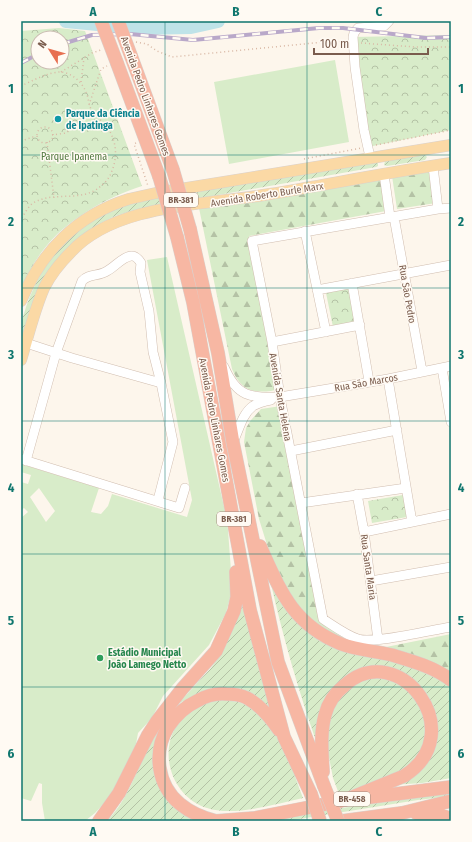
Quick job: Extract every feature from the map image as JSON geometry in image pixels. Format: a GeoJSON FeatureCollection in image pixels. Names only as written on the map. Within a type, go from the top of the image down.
{"type":"FeatureCollection","features":[{"type":"Feature","properties":{"kind":"highway","name":"Avenida Pedro Linhares Gomes"},"geometry":{"type":"LineString","coordinates":[[101,21],[114,63],[159,176],[177,237],[193,302],[250,610],[284,737],[310,794],[320,821]]}},
{"type":"Feature","properties":{"kind":"highway","name":"Avenida Pedro Linhares Gomes"},"geometry":{"type":"LineString","coordinates":[[118,21],[172,170],[190,229],[218,353],[233,444],[278,662],[338,821]]}},
{"type":"Feature","properties":{"kind":"highway"},"geometry":{"type":"LineString","coordinates":[[99,821],[119,793],[148,735],[157,721],[177,695],[216,651],[229,623],[235,604],[237,582],[230,501]]}},
{"type":"Feature","properties":{"kind":"highway"},"geometry":{"type":"LineString","coordinates":[[250,523],[280,590],[299,616],[309,625],[323,635],[342,644],[381,652],[418,663],[435,670],[451,680]]}},
{"type":"Feature","properties":{"kind":"highway"},"geometry":{"type":"LineString","coordinates":[[324,786],[322,729],[325,714],[330,702],[338,690],[350,680],[362,674],[377,672],[403,678],[424,697],[429,706],[433,721],[434,733],[431,747],[423,760],[412,771],[388,783],[345,800]]}},
{"type":"Feature","properties":{"kind":"highway"},"geometry":{"type":"LineString","coordinates":[[255,818],[216,821],[204,818],[180,804],[172,796],[163,781],[159,765],[159,752],[162,737],[180,711],[191,703],[204,697],[218,694],[246,698],[260,707],[273,721],[284,737]]}},
{"type":"Feature","properties":{"kind":"highway","name":"BR-458"},"geometry":{"type":"LineString","coordinates":[[255,818],[345,800],[451,787]]}},
{"type":"Feature","properties":{"kind":"highway","name":"BR-458"},"geometry":{"type":"LineString","coordinates":[[342,821],[402,812],[451,800]]}},
{"type":"Feature","properties":{"kind":"highway"},"geometry":{"type":"LineString","coordinates":[[402,812],[441,815],[451,819]]}},
{"type":"Feature","properties":{"kind":"main road","name":"Avenida Roberto Burle Marx"},"geometry":{"type":"LineString","coordinates":[[21,301],[43,260],[58,242],[74,228],[92,216],[110,206],[129,199],[373,153],[426,149],[451,145]]}},
{"type":"Feature","properties":{"kind":"main road"},"geometry":{"type":"LineString","coordinates":[[426,149],[433,166]]}},
{"type":"Feature","properties":{"kind":"main road"},"geometry":{"type":"LineString","coordinates":[[373,153],[384,174]]}},
{"type":"Feature","properties":{"kind":"main road","name":"Avenida Roberto Burle Marx"},"geometry":{"type":"LineString","coordinates":[[21,360],[44,287],[71,251],[100,229],[116,222],[155,210],[267,195],[451,163]]}},
{"type":"Feature","properties":{"kind":"main road","name":"BR-458"},"geometry":{"type":"LineString","coordinates":[[239,821],[255,818]]}},
{"type":"Feature","properties":{"kind":"street"},"geometry":{"type":"LineString","coordinates":[[373,153],[352,43],[354,33],[358,28],[384,26],[389,21]]}},
{"type":"Feature","properties":{"kind":"street"},"geometry":{"type":"LineString","coordinates":[[433,166],[438,209]]}},
{"type":"Feature","properties":{"kind":"street","name":"Rua São Pedro"},"geometry":{"type":"LineString","coordinates":[[384,174],[405,274],[422,371]]}},
{"type":"Feature","properties":{"kind":"street","name":"Avenida Santa Helena"},"geometry":{"type":"LineString","coordinates":[[451,208],[252,241],[272,342],[280,397],[323,619],[359,639],[378,640],[451,626]]}},
{"type":"Feature","properties":{"kind":"street"},"geometry":{"type":"LineString","coordinates":[[305,231],[326,332]]}},
{"type":"Feature","properties":{"kind":"street"},"geometry":{"type":"LineString","coordinates":[[158,500],[173,442],[153,352],[149,311],[140,272],[141,263],[132,256],[124,259],[108,271],[100,275],[90,275],[82,281],[56,352],[23,460],[158,500],[179,508],[185,488]]}},
{"type":"Feature","properties":{"kind":"street"},"geometry":{"type":"LineString","coordinates":[[317,290],[451,265]]}},
{"type":"Feature","properties":{"kind":"street"},"geometry":{"type":"LineString","coordinates":[[352,283],[370,382]]}},
{"type":"Feature","properties":{"kind":"street"},"geometry":{"type":"LineString","coordinates":[[272,342],[360,325]]}},
{"type":"Feature","properties":{"kind":"street"},"geometry":{"type":"LineString","coordinates":[[26,343],[161,384]]}},
{"type":"Feature","properties":{"kind":"street"},"geometry":{"type":"LineString","coordinates":[[218,353],[232,383],[242,392],[250,396],[280,397]]}},
{"type":"Feature","properties":{"kind":"street"},"geometry":{"type":"LineString","coordinates":[[446,367],[451,422]]}},
{"type":"Feature","properties":{"kind":"street","name":"Rua São Marcos"},"geometry":{"type":"LineString","coordinates":[[280,397],[388,379],[446,367]]}},
{"type":"Feature","properties":{"kind":"street"},"geometry":{"type":"LineString","coordinates":[[388,379],[412,522]]}},
{"type":"Feature","properties":{"kind":"street"},"geometry":{"type":"LineString","coordinates":[[233,444],[247,412],[257,404],[280,397]]}},
{"type":"Feature","properties":{"kind":"street"},"geometry":{"type":"LineString","coordinates":[[291,451],[397,430]]}},
{"type":"Feature","properties":{"kind":"street"},"geometry":{"type":"LineString","coordinates":[[301,503],[406,488]]}},
{"type":"Feature","properties":{"kind":"street","name":"Rua Santa Maria"},"geometry":{"type":"LineString","coordinates":[[357,494],[364,532],[378,640]]}},
{"type":"Feature","properties":{"kind":"street"},"geometry":{"type":"LineString","coordinates":[[364,532],[451,514]]}},
{"type":"Feature","properties":{"kind":"street"},"geometry":{"type":"LineString","coordinates":[[371,581],[451,567]]}},
{"type":"Feature","properties":{"kind":"path"},"geometry":{"type":"LineString","coordinates":[[133,42],[139,41],[164,55],[172,57],[334,41],[416,47],[451,47]]}},
{"type":"Feature","properties":{"kind":"path"},"geometry":{"type":"LineString","coordinates":[[21,86],[48,75],[61,72],[92,53],[102,49]]}},
{"type":"Feature","properties":{"kind":"path"},"geometry":{"type":"LineString","coordinates":[[81,82],[84,58]]}},
{"type":"Feature","properties":{"kind":"path"},"geometry":{"type":"LineString","coordinates":[[89,105],[101,69],[114,63]]}},
{"type":"Feature","properties":{"kind":"path"},"geometry":{"type":"LineString","coordinates":[[21,220],[24,213],[32,204],[42,199],[78,197],[91,193],[102,186],[111,175],[115,164],[116,151],[114,139],[108,128],[93,112],[89,105],[87,92],[81,82],[71,75],[61,72]]}},
{"type":"Feature","properties":{"kind":"path"},"geometry":{"type":"LineString","coordinates":[[52,135],[66,133],[93,112]]}},
{"type":"Feature","properties":{"kind":"path"},"geometry":{"type":"LineString","coordinates":[[37,136],[39,130],[44,128],[50,130],[52,135]]}},
{"type":"Feature","properties":{"kind":"path"},"geometry":{"type":"LineString","coordinates":[[299,160],[373,153],[451,130]]}},
{"type":"Feature","properties":{"kind":"path"},"geometry":{"type":"LineString","coordinates":[[52,135],[50,140],[47,142],[54,198]]}},
{"type":"Feature","properties":{"kind":"path"},"geometry":{"type":"LineString","coordinates":[[21,141],[37,136]]}},
{"type":"Feature","properties":{"kind":"path"},"geometry":{"type":"LineString","coordinates":[[37,136],[40,141],[47,142]]}},
{"type":"Feature","properties":{"kind":"path"},"geometry":{"type":"LineString","coordinates":[[140,142],[134,144],[149,188]]}},
{"type":"Feature","properties":{"kind":"green space","name":"Parque Ipanema"},"geometry":{"type":"Polygon","coordinates":[[[59,28],[85,31],[142,186],[101,203],[75,219],[64,228],[53,238],[40,254],[21,290],[21,31],[30,30],[30,70],[70,70],[70,30],[34,30],[59,28]]]}},
{"type":"Feature","properties":{"kind":"green space"},"geometry":{"type":"Polygon","coordinates":[[[451,35],[451,130],[368,147],[353,37],[451,35]]]}},
{"type":"Feature","properties":{"kind":"green space"},"geometry":{"type":"Polygon","coordinates":[[[335,60],[349,142],[229,164],[214,82],[335,60]]]}},
{"type":"Feature","properties":{"kind":"green space"},"geometry":{"type":"Polygon","coordinates":[[[424,154],[427,157],[425,160],[387,166],[384,165],[385,161],[424,154]]]}},
{"type":"Feature","properties":{"kind":"green space"},"geometry":{"type":"Polygon","coordinates":[[[378,162],[378,166],[376,167],[134,210],[115,216],[97,225],[67,249],[21,347],[21,325],[26,307],[42,272],[53,256],[66,242],[80,229],[96,218],[118,208],[157,198],[378,162]]]}},
{"type":"Feature","properties":{"kind":"green space"},"geometry":{"type":"Polygon","coordinates":[[[431,170],[436,203],[397,209],[392,176],[431,170]]]}},
{"type":"Feature","properties":{"kind":"green space"},"geometry":{"type":"Polygon","coordinates":[[[381,176],[386,211],[249,236],[281,389],[265,392],[246,388],[236,377],[232,369],[199,208],[381,176]]]}},
{"type":"Feature","properties":{"kind":"green space","name":"Estádio Municipal João Lamego Netto"},"geometry":{"type":"Polygon","coordinates":[[[167,257],[225,511],[231,571],[230,598],[226,613],[209,645],[163,696],[152,718],[138,733],[136,744],[116,787],[106,801],[85,821],[45,821],[42,803],[42,784],[39,783],[31,801],[21,798],[21,518],[28,512],[24,508],[21,510],[21,482],[28,484],[31,475],[21,472],[21,464],[99,488],[91,512],[101,514],[108,506],[112,494],[187,517],[192,500],[147,260],[167,257]],[[39,488],[30,497],[46,522],[55,511],[39,488]]]}},
{"type":"Feature","properties":{"kind":"green space"},"geometry":{"type":"Polygon","coordinates":[[[351,288],[357,322],[333,327],[326,293],[351,288]]]}},
{"type":"Feature","properties":{"kind":"green space"},"geometry":{"type":"Polygon","coordinates":[[[281,406],[321,623],[356,642],[386,647],[451,634],[451,676],[348,643],[313,625],[277,577],[259,519],[244,442],[246,428],[261,409],[281,406]]]}},
{"type":"Feature","properties":{"kind":"green space"},"geometry":{"type":"Polygon","coordinates":[[[403,495],[407,517],[372,523],[368,501],[403,495]]]}},
{"type":"Feature","properties":{"kind":"green space"},"geometry":{"type":"Polygon","coordinates":[[[271,584],[295,619],[401,662],[451,685],[451,778],[422,783],[392,785],[428,762],[435,745],[437,726],[434,708],[425,691],[411,678],[392,670],[372,667],[362,668],[354,671],[346,677],[316,741],[291,663],[271,584]]]}},
{"type":"Feature","properties":{"kind":"green space"},"geometry":{"type":"Polygon","coordinates":[[[241,598],[272,712],[257,699],[202,691],[178,704],[211,668],[219,656],[241,598]]]}},
{"type":"Feature","properties":{"kind":"green space"},"geometry":{"type":"Polygon","coordinates":[[[371,677],[386,678],[400,683],[425,709],[426,745],[410,768],[373,786],[339,794],[333,778],[327,747],[330,711],[345,690],[371,677]]]}},
{"type":"Feature","properties":{"kind":"green space"},"geometry":{"type":"Polygon","coordinates":[[[220,700],[244,704],[256,711],[266,720],[282,745],[303,798],[255,809],[229,811],[207,808],[194,802],[183,792],[175,780],[170,767],[169,752],[171,738],[177,725],[187,714],[202,705],[220,700]]]}},
{"type":"Feature","properties":{"kind":"green space"},"geometry":{"type":"Polygon","coordinates":[[[161,727],[158,772],[198,818],[183,821],[107,821],[124,799],[153,738],[161,727]]]}},
{"type":"Feature","properties":{"kind":"green space"},"geometry":{"type":"Polygon","coordinates":[[[451,793],[451,796],[287,821],[268,821],[327,810],[451,793]]]}},
{"type":"Feature","properties":{"kind":"waterway"},"geometry":{"type":"LineString","coordinates":[[66,21],[139,28],[191,27],[218,21]]}},
{"type":"Feature","properties":{"kind":"railway"},"geometry":{"type":"LineString","coordinates":[[70,42],[92,35],[130,34],[193,40],[319,28],[343,28],[426,38],[451,37]]}},
{"type":"Feature","properties":{"kind":"railway"},"geometry":{"type":"LineString","coordinates":[[21,63],[30,58]]}},
{"type":"Feature","properties":{"kind":"place","name":"Parque da Ciência de Ipatinga"},"geometry":{"type":"Point","coordinates":[58,119]}},
{"type":"Feature","properties":{"kind":"place","name":"Estádio Municipal João Lamego Netto"},"geometry":{"type":"Point","coordinates":[100,658]}}]}
